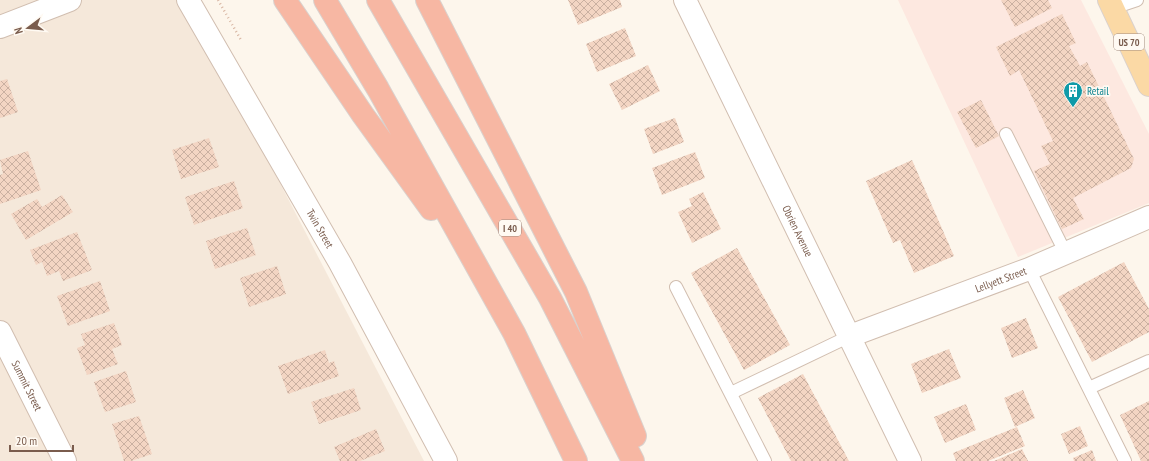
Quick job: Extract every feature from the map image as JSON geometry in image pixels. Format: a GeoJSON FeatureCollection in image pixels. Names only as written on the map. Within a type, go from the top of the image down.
{"type":"FeatureCollection","features":[{"type":"Feature","properties":{"kind":"highway"},"geometry":{"type":"LineString","coordinates":[[285,0],[363,115],[490,288]]}},
{"type":"Feature","properties":{"kind":"highway"},"geometry":{"type":"LineString","coordinates":[[325,0],[378,89],[490,288],[514,333],[576,461]]}},
{"type":"Feature","properties":{"kind":"highway","name":"I 40"},"geometry":{"type":"LineString","coordinates":[[378,0],[550,298],[633,461]]}},
{"type":"Feature","properties":{"kind":"highway"},"geometry":{"type":"LineString","coordinates":[[427,0],[576,292],[645,461]]}},
{"type":"Feature","properties":{"kind":"main road","name":"US 70"},"geometry":{"type":"LineString","coordinates":[[1111,4],[1149,85]]}},
{"type":"Feature","properties":{"kind":"street"},"geometry":{"type":"LineString","coordinates":[[0,27],[70,0]]}},
{"type":"Feature","properties":{"kind":"street","name":"Twin Street"},"geometry":{"type":"LineString","coordinates":[[188,0],[340,263],[446,461]]}},
{"type":"Feature","properties":{"kind":"street","name":"Obrien Avenue"},"geometry":{"type":"LineString","coordinates":[[685,0],[910,461]]}},
{"type":"Feature","properties":{"kind":"street","name":"Lellyett Street"},"geometry":{"type":"LineString","coordinates":[[850,336],[1029,269],[1065,252],[1149,217]]}},
{"type":"Feature","properties":{"kind":"street","name":"Summit Street"},"geometry":{"type":"LineString","coordinates":[[0,332],[65,461]]}},
{"type":"Feature","properties":{"kind":"lane"},"geometry":{"type":"LineString","coordinates":[[1111,4],[1137,0]]}},
{"type":"Feature","properties":{"kind":"lane"},"geometry":{"type":"LineString","coordinates":[[1006,134],[1065,252]]}},
{"type":"Feature","properties":{"kind":"lane"},"geometry":{"type":"LineString","coordinates":[[1029,269],[1125,461]]}},
{"type":"Feature","properties":{"kind":"lane"},"geometry":{"type":"LineString","coordinates":[[676,287],[765,461]]}},
{"type":"Feature","properties":{"kind":"lane"},"geometry":{"type":"LineString","coordinates":[[731,393],[850,336]]}},
{"type":"Feature","properties":{"kind":"lane"},"geometry":{"type":"LineString","coordinates":[[1089,388],[1149,361]]}},
{"type":"Feature","properties":{"kind":"path"},"geometry":{"type":"LineString","coordinates":[[218,0],[241,40]]}},
{"type":"Feature","properties":{"kind":"shaded area"},"geometry":{"type":"Polygon","coordinates":[[[0,0],[185,0],[424,461],[0,461],[0,0]]]}},
{"type":"Feature","properties":{"kind":"shaded area"},"geometry":{"type":"Polygon","coordinates":[[[898,0],[1081,0],[1149,134],[1149,203],[1018,257],[898,0]]]}},
{"type":"Feature","properties":{"kind":"building"},"geometry":{"type":"Polygon","coordinates":[[[568,0],[620,0],[622,7],[578,25],[568,0]]]}},
{"type":"Feature","properties":{"kind":"building"},"geometry":{"type":"Polygon","coordinates":[[[1001,0],[1048,0],[1052,8],[1015,27],[1001,0]]]}},
{"type":"Feature","properties":{"kind":"building","name":"Retail"},"geometry":{"type":"Polygon","coordinates":[[[1062,14],[1076,43],[1069,46],[1080,66],[1087,62],[1134,159],[1131,168],[1073,198],[1084,219],[1062,229],[1034,171],[1050,164],[1041,146],[1053,141],[1019,70],[1010,76],[996,47],[1062,14]]]}},
{"type":"Feature","properties":{"kind":"building"},"geometry":{"type":"Polygon","coordinates":[[[625,28],[636,56],[597,72],[586,44],[625,28]]]}},
{"type":"Feature","properties":{"kind":"building"},"geometry":{"type":"Polygon","coordinates":[[[648,65],[660,91],[622,110],[609,84],[648,65]]]}},
{"type":"Feature","properties":{"kind":"building"},"geometry":{"type":"Polygon","coordinates":[[[7,79],[18,112],[0,118],[0,81],[7,79]]]}},
{"type":"Feature","properties":{"kind":"building"},"geometry":{"type":"Polygon","coordinates":[[[981,100],[999,136],[976,148],[957,112],[981,100]]]}},
{"type":"Feature","properties":{"kind":"building"},"geometry":{"type":"Polygon","coordinates":[[[675,118],[684,142],[653,154],[644,129],[675,118]]]}},
{"type":"Feature","properties":{"kind":"building"},"geometry":{"type":"Polygon","coordinates":[[[209,138],[219,167],[181,179],[172,150],[209,138]]]}},
{"type":"Feature","properties":{"kind":"building"},"geometry":{"type":"Polygon","coordinates":[[[28,151],[41,190],[0,204],[0,175],[3,174],[0,160],[28,151]]]}},
{"type":"Feature","properties":{"kind":"building"},"geometry":{"type":"Polygon","coordinates":[[[695,152],[705,178],[662,195],[652,168],[695,152]]]}},
{"type":"Feature","properties":{"kind":"building"},"geometry":{"type":"Polygon","coordinates":[[[912,160],[954,256],[914,273],[900,240],[893,243],[866,181],[912,160]]]}},
{"type":"Feature","properties":{"kind":"building"},"geometry":{"type":"Polygon","coordinates":[[[234,181],[243,208],[194,225],[185,197],[234,181]]]}},
{"type":"Feature","properties":{"kind":"building"},"geometry":{"type":"Polygon","coordinates":[[[703,192],[721,229],[692,243],[678,212],[692,206],[689,199],[703,192]]]}},
{"type":"Feature","properties":{"kind":"building"},"geometry":{"type":"Polygon","coordinates":[[[62,195],[73,212],[26,240],[11,214],[37,199],[42,207],[62,195]]]}},
{"type":"Feature","properties":{"kind":"building"},"geometry":{"type":"Polygon","coordinates":[[[247,228],[256,255],[215,269],[206,241],[247,228]]]}},
{"type":"Feature","properties":{"kind":"building"},"geometry":{"type":"Polygon","coordinates":[[[77,232],[92,270],[63,281],[59,271],[47,276],[42,262],[36,265],[30,250],[77,232]]]}},
{"type":"Feature","properties":{"kind":"building"},"geometry":{"type":"Polygon","coordinates":[[[737,248],[790,345],[744,370],[691,273],[737,248]]]}},
{"type":"Feature","properties":{"kind":"building"},"geometry":{"type":"Polygon","coordinates":[[[1124,262],[1149,309],[1149,332],[1092,362],[1058,297],[1124,262]]]}},
{"type":"Feature","properties":{"kind":"building"},"geometry":{"type":"Polygon","coordinates":[[[277,266],[286,294],[249,307],[240,278],[277,266]]]}},
{"type":"Feature","properties":{"kind":"building"},"geometry":{"type":"Polygon","coordinates":[[[100,281],[110,311],[68,326],[57,296],[100,281]]]}},
{"type":"Feature","properties":{"kind":"building"},"geometry":{"type":"Polygon","coordinates":[[[1026,318],[1038,348],[1012,358],[1001,328],[1026,318]]]}},
{"type":"Feature","properties":{"kind":"building"},"geometry":{"type":"Polygon","coordinates":[[[114,323],[122,345],[112,349],[118,364],[87,375],[77,348],[85,345],[81,334],[114,323]]]}},
{"type":"Feature","properties":{"kind":"building"},"geometry":{"type":"Polygon","coordinates":[[[949,349],[961,378],[922,393],[911,364],[949,349]]]}},
{"type":"Feature","properties":{"kind":"building"},"geometry":{"type":"Polygon","coordinates":[[[325,350],[329,363],[334,361],[339,376],[288,394],[278,366],[325,350]]]}},
{"type":"Feature","properties":{"kind":"building"},"geometry":{"type":"Polygon","coordinates":[[[126,371],[136,402],[105,412],[94,382],[126,371]]]}},
{"type":"Feature","properties":{"kind":"building"},"geometry":{"type":"Polygon","coordinates":[[[803,374],[849,461],[791,461],[758,398],[803,374]]]}},
{"type":"Feature","properties":{"kind":"building"},"geometry":{"type":"Polygon","coordinates":[[[354,388],[361,410],[319,424],[311,402],[354,388]]]}},
{"type":"Feature","properties":{"kind":"building"},"geometry":{"type":"Polygon","coordinates":[[[1023,390],[1035,418],[1015,427],[1004,398],[1023,390]]]}},
{"type":"Feature","properties":{"kind":"building"},"geometry":{"type":"Polygon","coordinates":[[[1149,401],[1149,461],[1141,461],[1120,415],[1149,401]]]}},
{"type":"Feature","properties":{"kind":"building"},"geometry":{"type":"Polygon","coordinates":[[[966,404],[976,430],[945,443],[934,417],[966,404]]]}},
{"type":"Feature","properties":{"kind":"building"},"geometry":{"type":"Polygon","coordinates":[[[139,416],[152,454],[131,461],[124,461],[112,424],[139,416]]]}},
{"type":"Feature","properties":{"kind":"building"},"geometry":{"type":"Polygon","coordinates":[[[1080,426],[1088,446],[1069,454],[1061,434],[1080,426]]]}},
{"type":"Feature","properties":{"kind":"building"},"geometry":{"type":"Polygon","coordinates":[[[1017,427],[1025,446],[988,461],[956,461],[953,453],[1017,427]]]}},
{"type":"Feature","properties":{"kind":"building"},"geometry":{"type":"Polygon","coordinates":[[[376,429],[385,451],[360,461],[340,461],[334,447],[376,429]]]}},
{"type":"Feature","properties":{"kind":"building"},"geometry":{"type":"Polygon","coordinates":[[[1022,449],[1028,461],[994,461],[1022,449]]]}},
{"type":"Feature","properties":{"kind":"building"},"geometry":{"type":"Polygon","coordinates":[[[1092,450],[1096,461],[1074,461],[1073,458],[1092,450]]]}},
{"type":"Feature","properties":{"kind":"place","name":"Retail"},"geometry":{"type":"Point","coordinates":[1073,108]}}]}
